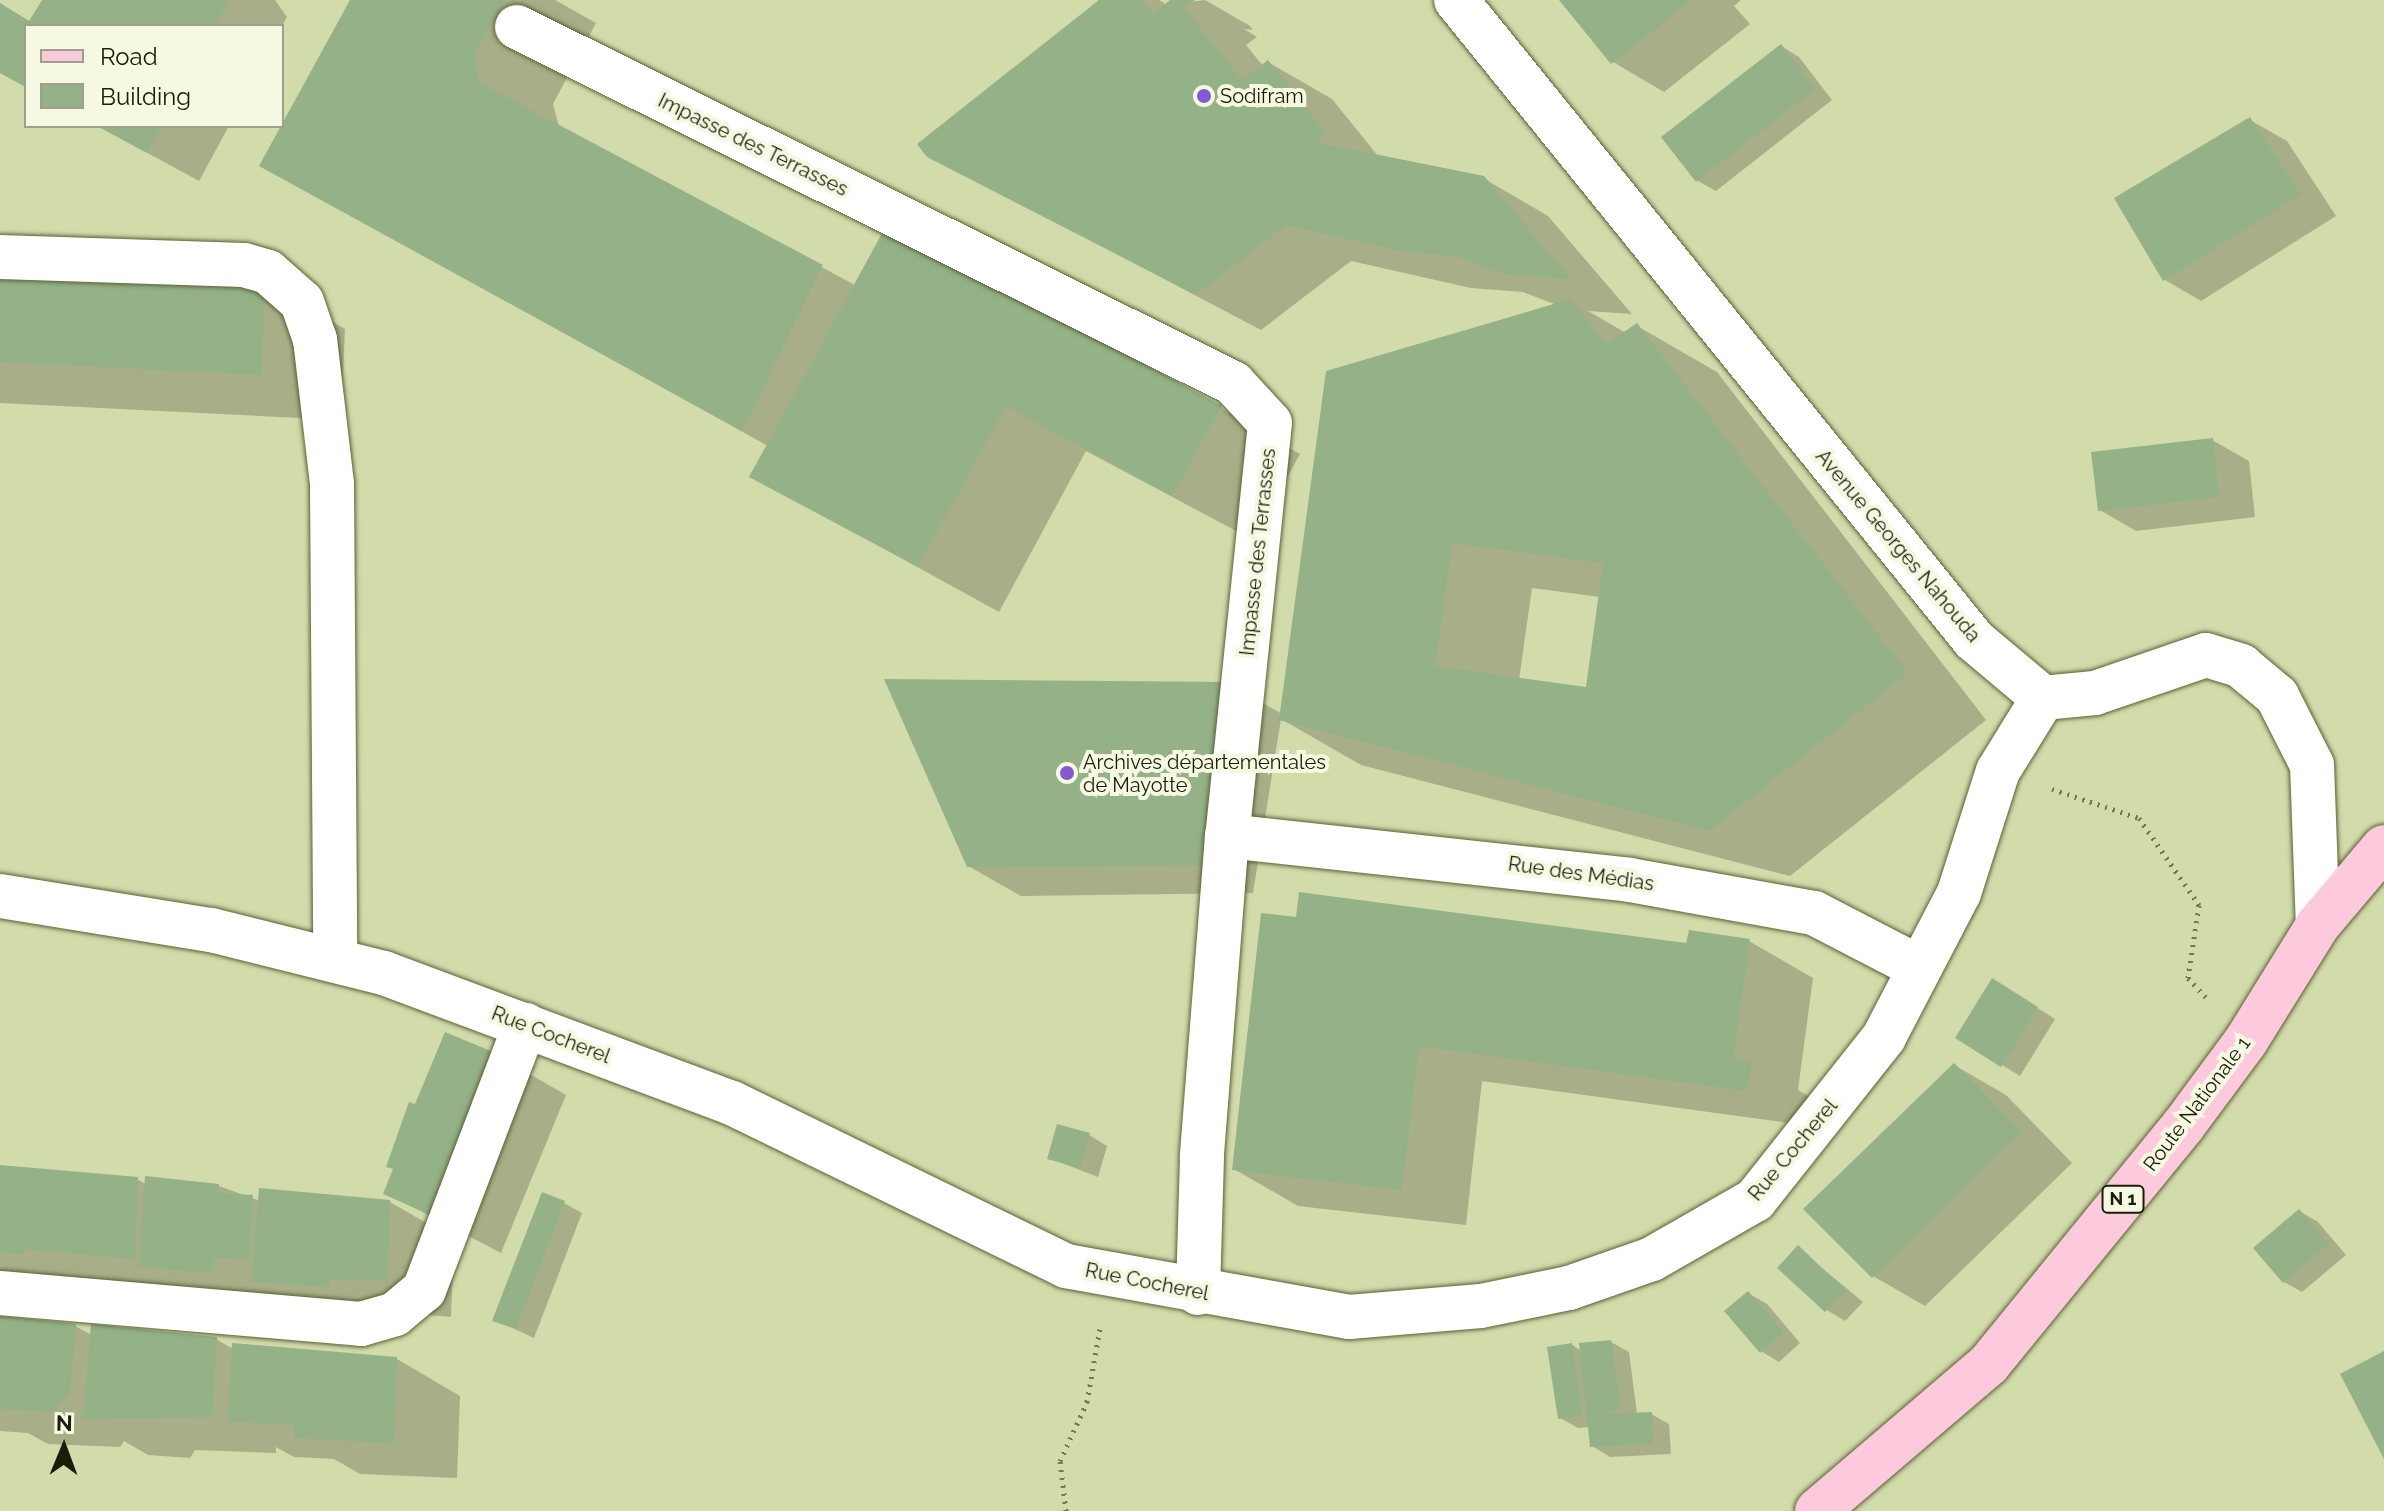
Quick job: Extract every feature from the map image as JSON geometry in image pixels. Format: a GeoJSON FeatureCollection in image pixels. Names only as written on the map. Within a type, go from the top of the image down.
{"type":"FeatureCollection","features":[{"type":"Feature","properties":{"kind":"main road","name":"Route Nationale 1"},"geometry":{"type":"LineString","coordinates":[[1817,1511],[1988,1365],[2246,1041],[2318,925],[2384,847]]}},
{"type":"Feature","properties":{"kind":"street","name":"Avenue Georges Nahouda"},"geometry":{"type":"LineString","coordinates":[[1456,0],[1965,628],[2043,698]]}},
{"type":"Feature","properties":{"kind":"street","name":"Impasse des Terrasses"},"geometry":{"type":"LineString","coordinates":[[517,27],[1233,383],[1270,423],[1227,836],[1202,1157],[1198,1293]]}},
{"type":"Feature","properties":{"kind":"street"},"geometry":{"type":"LineString","coordinates":[[0,257],[244,265],[268,272],[302,302],[315,339],[332,484],[335,960]]}},
{"type":"Feature","properties":{"kind":"street"},"geometry":{"type":"LineString","coordinates":[[2043,698],[2095,693],[2206,655],[2241,666],[2277,696],[2312,765],[2318,925]]}},
{"type":"Feature","properties":{"kind":"street","name":"Rue Cocherel"},"geometry":{"type":"LineString","coordinates":[[0,896],[211,930],[335,960],[525,1025],[732,1103],[1066,1266],[1198,1293],[1349,1317],[1481,1306],[1569,1288],[1652,1259],[1755,1200],[1884,1037],[1959,893],[1998,771],[2043,698]]}},
{"type":"Feature","properties":{"kind":"street","name":"Rue des Médias"},"geometry":{"type":"LineString","coordinates":[[1227,836],[1630,880],[1814,913],[1920,968]]}},
{"type":"Feature","properties":{"kind":"street"},"geometry":{"type":"LineString","coordinates":[[0,1293],[361,1324],[395,1314],[424,1290],[525,1025]]}},
{"type":"Feature","properties":{"kind":"path"},"geometry":{"type":"LineString","coordinates":[[1998,771],[2139,818],[2199,905],[2188,978],[2246,1041]]}},
{"type":"Feature","properties":{"kind":"path"},"geometry":{"type":"LineString","coordinates":[[1066,1511],[1060,1461],[1087,1402],[1091,1359],[1116,1277]]}},
{"type":"Feature","properties":{"kind":"building"},"geometry":{"type":"Polygon","coordinates":[[[42,0],[229,0],[216,24],[24,24],[24,86],[0,73],[0,3],[29,21],[42,0]]]}},
{"type":"Feature","properties":{"kind":"building"},"geometry":{"type":"Polygon","coordinates":[[[350,0],[504,0],[474,57],[480,83],[823,265],[742,431],[259,166],[280,128],[284,128],[284,120],[350,0]]]}},
{"type":"Feature","properties":{"kind":"building"},"geometry":{"type":"Polygon","coordinates":[[[1099,0],[1142,0],[1153,14],[1170,0],[1195,0],[1184,8],[1242,80],[1268,60],[1326,133],[1317,140],[1320,143],[1484,176],[1571,279],[1503,274],[1457,256],[1405,252],[1286,225],[1196,295],[927,157],[917,144],[1099,0]]]}},
{"type":"Feature","properties":{"kind":"building"},"geometry":{"type":"Polygon","coordinates":[[[1559,0],[1692,0],[1611,64],[1559,0]]]}},
{"type":"Feature","properties":{"kind":"building"},"geometry":{"type":"Polygon","coordinates":[[[1781,44],[1815,89],[1696,182],[1661,137],[1781,44]]]}},
{"type":"Feature","properties":{"kind":"building"},"geometry":{"type":"Polygon","coordinates":[[[2250,117],[2301,195],[2163,281],[2114,198],[2250,117]]]}},
{"type":"Feature","properties":{"kind":"building"},"geometry":{"type":"Polygon","coordinates":[[[101,128],[161,128],[147,153],[101,128]]]}},
{"type":"Feature","properties":{"kind":"building"},"geometry":{"type":"Polygon","coordinates":[[[886,226],[1222,406],[1172,496],[1006,406],[918,567],[749,477],[886,226]]]}},
{"type":"Feature","properties":{"kind":"building"},"geometry":{"type":"Polygon","coordinates":[[[0,267],[266,281],[261,375],[0,362],[0,267]]]}},
{"type":"Feature","properties":{"kind":"building"},"geometry":{"type":"Polygon","coordinates":[[[1571,299],[1606,344],[1637,323],[1908,673],[1709,831],[1279,720],[1326,371],[1571,299]],[[1452,543],[1435,666],[1586,687],[1603,563],[1452,543]]]}},
{"type":"Feature","properties":{"kind":"building"},"geometry":{"type":"Polygon","coordinates":[[[2213,438],[2219,497],[2098,511],[2091,452],[2213,438]]]}},
{"type":"Feature","properties":{"kind":"building"},"geometry":{"type":"Polygon","coordinates":[[[884,679],[1231,682],[1202,865],[967,867],[884,679]]]}},
{"type":"Feature","properties":{"kind":"building"},"geometry":{"type":"Polygon","coordinates":[[[1299,892],[1686,943],[1689,930],[1750,939],[1733,1059],[1752,1062],[1747,1091],[1419,1046],[1402,1190],[1232,1170],[1261,913],[1296,917],[1299,892]]]}},
{"type":"Feature","properties":{"kind":"building"},"geometry":{"type":"Polygon","coordinates":[[[1992,978],[2038,1007],[2001,1067],[1955,1038],[1992,978]]]}},
{"type":"Feature","properties":{"kind":"building"},"geometry":{"type":"Polygon","coordinates":[[[445,1032],[503,1056],[437,1218],[383,1194],[393,1169],[386,1167],[409,1102],[415,1104],[445,1032]]]}},
{"type":"Feature","properties":{"kind":"building"},"geometry":{"type":"Polygon","coordinates":[[[1954,1063],[2022,1132],[1872,1278],[1803,1209],[1954,1063]]]}},
{"type":"Feature","properties":{"kind":"building"},"geometry":{"type":"Polygon","coordinates":[[[1057,1124],[1090,1133],[1080,1168],[1047,1159],[1057,1124]]]}},
{"type":"Feature","properties":{"kind":"building"},"geometry":{"type":"Polygon","coordinates":[[[0,1165],[138,1177],[135,1259],[25,1249],[24,1254],[0,1253],[0,1165]]]}},
{"type":"Feature","properties":{"kind":"building"},"geometry":{"type":"Polygon","coordinates":[[[145,1176],[219,1184],[218,1193],[253,1195],[249,1259],[213,1258],[212,1273],[139,1267],[145,1176]]]}},
{"type":"Feature","properties":{"kind":"building"},"geometry":{"type":"Polygon","coordinates":[[[259,1188],[390,1200],[388,1281],[330,1279],[330,1287],[251,1282],[259,1188]]]}},
{"type":"Feature","properties":{"kind":"building"},"geometry":{"type":"Polygon","coordinates":[[[542,1192],[565,1201],[516,1329],[492,1321],[542,1192]]]}},
{"type":"Feature","properties":{"kind":"building"},"geometry":{"type":"Polygon","coordinates":[[[2299,1209],[2329,1244],[2283,1283],[2253,1248],[2299,1209]]]}},
{"type":"Feature","properties":{"kind":"building"},"geometry":{"type":"Polygon","coordinates":[[[1798,1245],[1846,1291],[1825,1312],[1777,1268],[1798,1245]]]}},
{"type":"Feature","properties":{"kind":"building"},"geometry":{"type":"Polygon","coordinates":[[[1748,1291],[1784,1332],[1760,1353],[1724,1311],[1748,1291]]]}},
{"type":"Feature","properties":{"kind":"building"},"geometry":{"type":"Polygon","coordinates":[[[0,1316],[76,1324],[70,1391],[56,1411],[0,1409],[0,1316]]]}},
{"type":"Feature","properties":{"kind":"building"},"geometry":{"type":"Polygon","coordinates":[[[91,1324],[217,1337],[212,1417],[83,1419],[91,1324]]]}},
{"type":"Feature","properties":{"kind":"building"},"geometry":{"type":"Polygon","coordinates":[[[1611,1340],[1621,1410],[1595,1414],[1652,1412],[1653,1444],[1590,1447],[1579,1343],[1611,1340]]]}},
{"type":"Feature","properties":{"kind":"building"},"geometry":{"type":"Polygon","coordinates":[[[232,1343],[397,1357],[394,1443],[294,1438],[294,1424],[228,1422],[232,1343]]]}},
{"type":"Feature","properties":{"kind":"building"},"geometry":{"type":"Polygon","coordinates":[[[1572,1343],[1582,1416],[1558,1419],[1547,1347],[1572,1343]]]}},
{"type":"Feature","properties":{"kind":"building"},"geometry":{"type":"Polygon","coordinates":[[[2384,1351],[2384,1459],[2340,1374],[2384,1351]]]}},
{"type":"Feature","properties":{"kind":"place","name":"Sodifram"},"geometry":{"type":"Point","coordinates":[1204,96]}},
{"type":"Feature","properties":{"kind":"place","name":"Archives départementales de Mayotte"},"geometry":{"type":"Point","coordinates":[1067,773]}}]}
